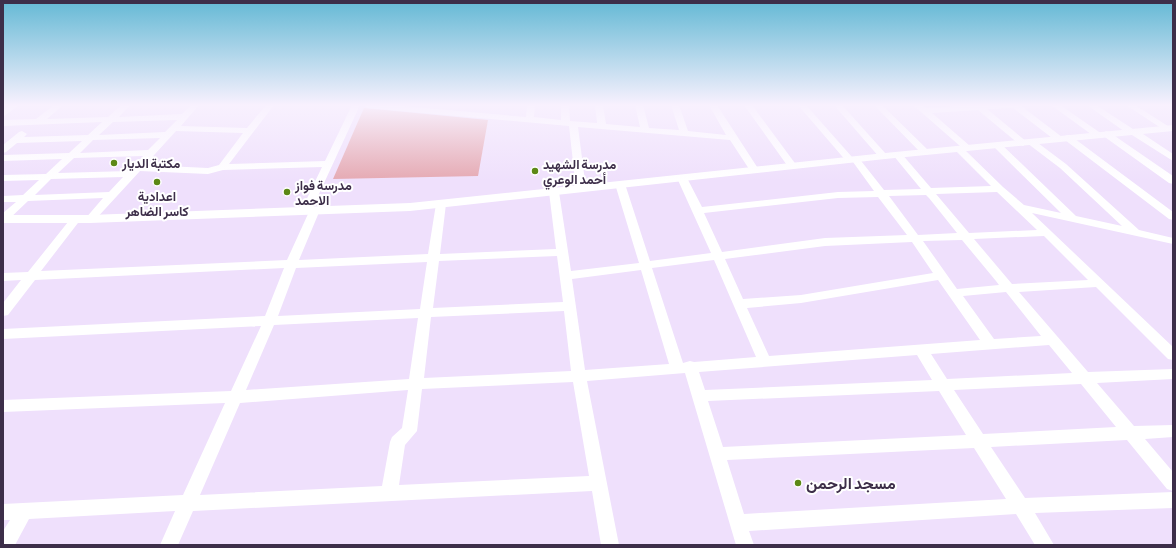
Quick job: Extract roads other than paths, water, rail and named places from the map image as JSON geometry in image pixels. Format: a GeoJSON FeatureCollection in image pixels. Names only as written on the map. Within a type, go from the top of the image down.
{"type":"FeatureCollection","features":[{"type":"Feature","properties":{"kind":"street"},"geometry":{"type":"LineString","coordinates":[[3,150],[28,131]]}},
{"type":"Feature","properties":{"kind":"street"},"geometry":{"type":"LineString","coordinates":[[3,219],[99,131]]}},
{"type":"Feature","properties":{"kind":"street"},"geometry":{"type":"LineString","coordinates":[[16,140],[92,138],[170,131],[249,131]]}},
{"type":"Feature","properties":{"kind":"street"},"geometry":{"type":"LineString","coordinates":[[90,218],[170,131]]}},
{"type":"Feature","properties":{"kind":"street"},"geometry":{"type":"LineString","coordinates":[[222,167],[249,131]]}},
{"type":"Feature","properties":{"kind":"street"},"geometry":{"type":"LineString","coordinates":[[169,545],[269,322],[310,210],[328,164],[344,131]]}},
{"type":"Feature","properties":{"kind":"street"},"geometry":{"type":"LineString","coordinates":[[570,131],[581,189]]}},
{"type":"Feature","properties":{"kind":"street"},"geometry":{"type":"LineString","coordinates":[[660,131],[733,138]]}},
{"type":"Feature","properties":{"kind":"street"},"geometry":{"type":"LineString","coordinates":[[728,131],[754,170]]}},
{"type":"Feature","properties":{"kind":"street"},"geometry":{"type":"LineString","coordinates":[[766,131],[792,166]]}},
{"type":"Feature","properties":{"kind":"street"},"geometry":{"type":"LineString","coordinates":[[825,131],[881,194],[915,238],[990,344]]}},
{"type":"Feature","properties":{"kind":"street"},"geometry":{"type":"LineString","coordinates":[[861,131],[883,156]]}},
{"type":"Feature","properties":{"kind":"street"},"geometry":{"type":"LineString","coordinates":[[904,131],[925,152]]}},
{"type":"Feature","properties":{"kind":"street"},"geometry":{"type":"LineString","coordinates":[[945,131],[963,148],[998,189],[1020,207],[1173,355]]}},
{"type":"Feature","properties":{"kind":"street"},"geometry":{"type":"LineString","coordinates":[[1012,131],[1063,166],[1136,233]]}},
{"type":"Feature","properties":{"kind":"street"},"geometry":{"type":"LineString","coordinates":[[1052,131],[1173,217]]}},
{"type":"Feature","properties":{"kind":"street"},"geometry":{"type":"LineString","coordinates":[[1095,131],[1173,181]]}},
{"type":"Feature","properties":{"kind":"street"},"geometry":{"type":"LineString","coordinates":[[3,219],[76,219],[410,207],[883,156],[1146,131]]}},
{"type":"Feature","properties":{"kind":"street"},"geometry":{"type":"LineString","coordinates":[[1133,132],[1173,158]]}},
{"type":"Feature","properties":{"kind":"street"},"geometry":{"type":"LineString","coordinates":[[997,145],[1073,219]]}},
{"type":"Feature","properties":{"kind":"street"},"geometry":{"type":"LineString","coordinates":[[3,158],[150,153]]}},
{"type":"Feature","properties":{"kind":"street"},"geometry":{"type":"LineString","coordinates":[[898,155],[1051,340],[1085,378],[1173,484]]}},
{"type":"Feature","properties":{"kind":"street"},"geometry":{"type":"LineString","coordinates":[[3,178],[133,171],[208,171],[222,167],[328,164]]}},
{"type":"Feature","properties":{"kind":"street"},"geometry":{"type":"LineString","coordinates":[[682,178],[764,360]]}},
{"type":"Feature","properties":{"kind":"street"},"geometry":{"type":"LineString","coordinates":[[620,184],[646,266],[683,367],[699,396],[745,545]]}},
{"type":"Feature","properties":{"kind":"street"},"geometry":{"type":"LineString","coordinates":[[698,211],[838,195],[998,189]]}},
{"type":"Feature","properties":{"kind":"street"},"geometry":{"type":"LineString","coordinates":[[554,192],[579,376],[610,545]]}},
{"type":"Feature","properties":{"kind":"street"},"geometry":{"type":"LineString","coordinates":[[3,199],[111,195]]}},
{"type":"Feature","properties":{"kind":"street"},"geometry":{"type":"LineString","coordinates":[[389,493],[398,442],[409,431],[441,204]]}},
{"type":"Feature","properties":{"kind":"street"},"geometry":{"type":"LineString","coordinates":[[1020,207],[1173,241]]}},
{"type":"Feature","properties":{"kind":"street"},"geometry":{"type":"LineString","coordinates":[[3,312],[76,219]]}},
{"type":"Feature","properties":{"kind":"street"},"geometry":{"type":"LineString","coordinates":[[566,276],[825,242],[966,237],[1046,232]]}},
{"type":"Feature","properties":{"kind":"street"},"geometry":{"type":"LineString","coordinates":[[3,276],[291,265],[562,252]]}},
{"type":"Feature","properties":{"kind":"street"},"geometry":{"type":"LineString","coordinates":[[739,304],[801,299],[942,275]]}},
{"type":"Feature","properties":{"kind":"street"},"geometry":{"type":"LineString","coordinates":[[954,293],[1008,288],[1099,283]]}},
{"type":"Feature","properties":{"kind":"street"},"geometry":{"type":"LineString","coordinates":[[3,334],[570,306]]}},
{"type":"Feature","properties":{"kind":"street"},"geometry":{"type":"LineString","coordinates":[[3,406],[236,397],[416,384],[579,376],[764,360],[1051,340]]}},
{"type":"Feature","properties":{"kind":"street"},"geometry":{"type":"LineString","coordinates":[[920,349],[1045,545]]}},
{"type":"Feature","properties":{"kind":"street"},"geometry":{"type":"LineString","coordinates":[[699,396],[1173,374]]}},
{"type":"Feature","properties":{"kind":"street"},"geometry":{"type":"LineString","coordinates":[[717,454],[1173,431]]}},
{"type":"Feature","properties":{"kind":"street"},"geometry":{"type":"LineString","coordinates":[[3,512],[598,483]]}},
{"type":"Feature","properties":{"kind":"street"},"geometry":{"type":"LineString","coordinates":[[738,522],[1021,506],[1173,500]]}},
{"type":"Feature","properties":{"kind":"street"},"geometry":{"type":"LineString","coordinates":[[5,545],[24,511]]}},
{"type":"Feature","properties":{"kind":"place","name":"مكتبة الديار"},"geometry":{"type":"Point","coordinates":[114,163]}},
{"type":"Feature","properties":{"kind":"place","name":"مدرسة الشهيد أحمد الوعري"},"geometry":{"type":"Point","coordinates":[535,171]}},
{"type":"Feature","properties":{"kind":"place","name":"اعدادية كاسر الضاهر"},"geometry":{"type":"Point","coordinates":[157,182]}},
{"type":"Feature","properties":{"kind":"place","name":"مدرسة فواز الاحمد"},"geometry":{"type":"Point","coordinates":[287,192]}},
{"type":"Feature","properties":{"kind":"place","name":"مسجد الرحمن"},"geometry":{"type":"Point","coordinates":[798,483]}}]}
